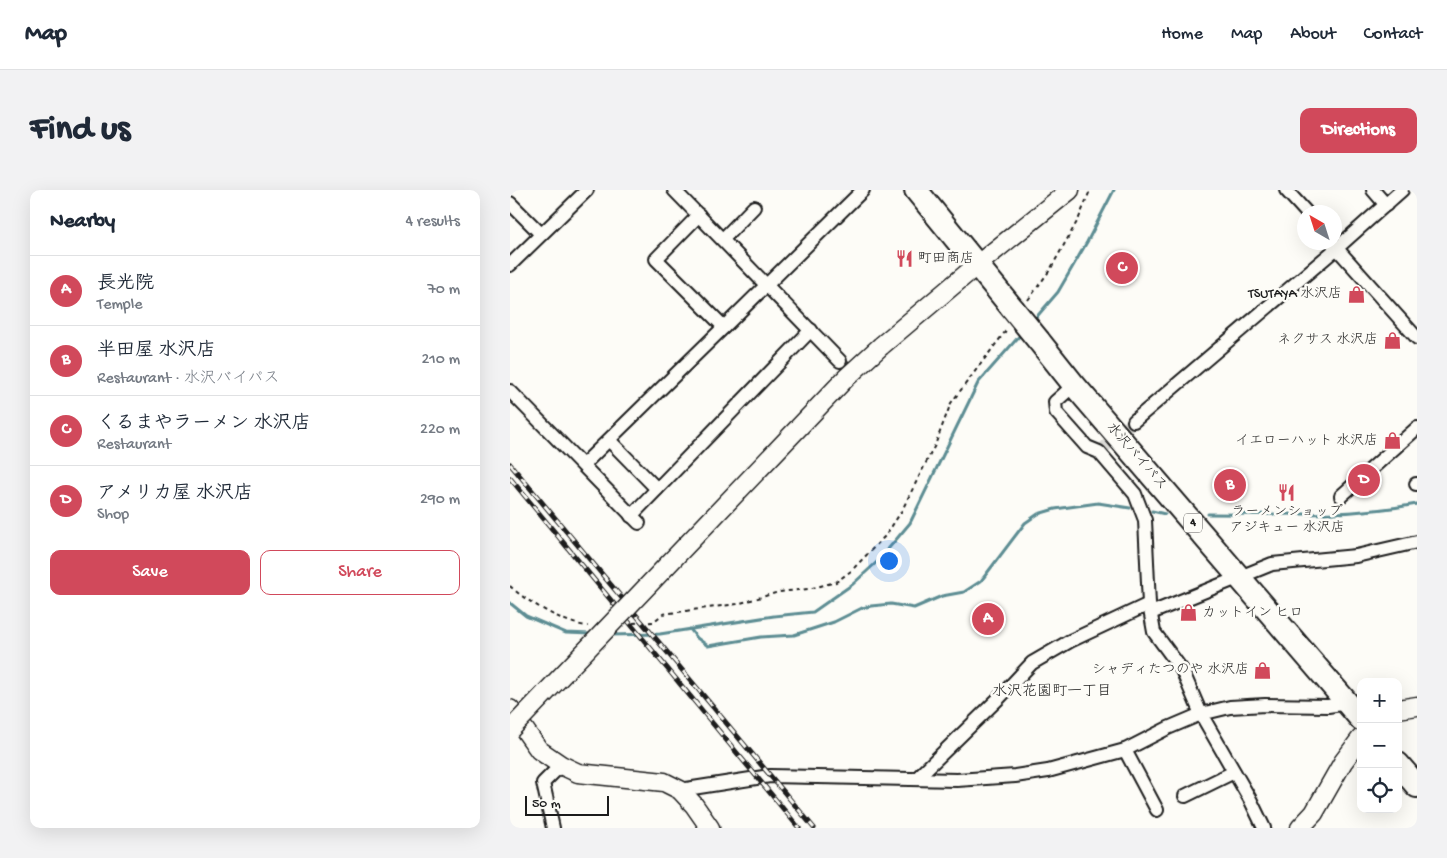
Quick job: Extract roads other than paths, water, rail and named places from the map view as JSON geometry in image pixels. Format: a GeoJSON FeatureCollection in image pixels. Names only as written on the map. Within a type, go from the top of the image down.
{"type":"FeatureCollection","features":[{"type":"Feature","properties":{"kind":"highway","name":"水沢バイパス"},"geometry":{"type":"LineString","coordinates":[[916,190],[1074,385],[1354,711]]}},
{"type":"Feature","properties":{"kind":"highway"},"geometry":{"type":"LineString","coordinates":[[1401,768],[1417,786]]}},
{"type":"Feature","properties":{"kind":"street"},"geometry":{"type":"LineString","coordinates":[[674,190],[840,361]]}},
{"type":"Feature","properties":{"kind":"street"},"geometry":{"type":"LineString","coordinates":[[583,465],[863,190]]}},
{"type":"Feature","properties":{"kind":"street"},"geometry":{"type":"LineString","coordinates":[[510,730],[846,378],[977,265],[1070,190]]}},
{"type":"Feature","properties":{"kind":"street"},"geometry":{"type":"LineString","coordinates":[[1286,190],[1300,205]]}},
{"type":"Feature","properties":{"kind":"street"},"geometry":{"type":"LineString","coordinates":[[1373,190],[1386,205]]}},
{"type":"Feature","properties":{"kind":"street"},"geometry":{"type":"LineString","coordinates":[[1342,240],[1402,190]]}},
{"type":"Feature","properties":{"kind":"street"},"geometry":{"type":"LineString","coordinates":[[510,265],[581,192]]}},
{"type":"Feature","properties":{"kind":"street"},"geometry":{"type":"LineString","coordinates":[[510,203],[541,234]]}},
{"type":"Feature","properties":{"kind":"street"},"geometry":{"type":"LineString","coordinates":[[723,239],[754,207]]}},
{"type":"Feature","properties":{"kind":"street"},"geometry":{"type":"LineString","coordinates":[[699,215],[656,259],[724,327]]}},
{"type":"Feature","properties":{"kind":"street"},"geometry":{"type":"LineString","coordinates":[[1134,421],[1329,250]]}},
{"type":"Feature","properties":{"kind":"street"},"geometry":{"type":"LineString","coordinates":[[1339,250],[1417,338]]}},
{"type":"Feature","properties":{"kind":"street"},"geometry":{"type":"LineString","coordinates":[[510,391],[635,520],[657,489],[811,330]]}},
{"type":"Feature","properties":{"kind":"street"},"geometry":{"type":"LineString","coordinates":[[1074,385],[1055,402],[1056,412],[1087,447],[1099,452],[1135,494],[1144,520],[1150,609],[1154,632],[1182,670],[1201,714],[1251,801],[1264,828]]}},
{"type":"Feature","properties":{"kind":"street"},"geometry":{"type":"LineString","coordinates":[[1341,496],[1417,428]]}},
{"type":"Feature","properties":{"kind":"street"},"geometry":{"type":"LineString","coordinates":[[609,440],[657,489]]}},
{"type":"Feature","properties":{"kind":"street"},"geometry":{"type":"LineString","coordinates":[[916,779],[1032,663],[1070,641],[1150,609],[1240,578],[1272,564],[1356,556],[1417,542]]}},
{"type":"Feature","properties":{"kind":"street"},"geometry":{"type":"LineString","coordinates":[[680,790],[770,776],[974,779],[1039,772],[1126,750],[1168,728],[1201,714],[1230,707],[1265,705],[1328,706],[1354,711]]}},
{"type":"Feature","properties":{"kind":"street"},"geometry":{"type":"LineString","coordinates":[[1402,708],[1417,706]]}},
{"type":"Feature","properties":{"kind":"street"},"geometry":{"type":"LineString","coordinates":[[510,709],[539,750],[561,765],[578,774],[664,782],[680,790],[694,805],[710,828]]}},
{"type":"Feature","properties":{"kind":"street"},"geometry":{"type":"LineString","coordinates":[[1300,828],[1314,813],[1343,762],[1357,743]]}},
{"type":"Feature","properties":{"kind":"street"},"geometry":{"type":"LineString","coordinates":[[1126,750],[1157,810]]}},
{"type":"Feature","properties":{"kind":"street"},"geometry":{"type":"LineString","coordinates":[[554,828],[543,784],[561,765]]}},
{"type":"Feature","properties":{"kind":"street"},"geometry":{"type":"LineString","coordinates":[[1185,796],[1234,772]]}},
{"type":"Feature","properties":{"kind":"waterway"},"geometry":{"type":"LineString","coordinates":[[1033,321],[1058,292],[1114,190]]}},
{"type":"Feature","properties":{"kind":"waterway"},"geometry":{"type":"LineString","coordinates":[[610,635],[660,634],[774,616],[813,612],[853,584],[878,561],[910,523],[978,383],[1022,333]]}},
{"type":"Feature","properties":{"kind":"waterway"},"geometry":{"type":"LineString","coordinates":[[690,629],[697,638],[708,646],[761,637],[794,635],[834,622],[862,608],[871,606],[891,604],[914,608],[942,596],[964,592],[981,581],[1025,523],[1038,514],[1055,509],[1098,503],[1130,508]]}},
{"type":"Feature","properties":{"kind":"waterway"},"geometry":{"type":"LineString","coordinates":[[1208,514],[1339,513],[1417,504]]}},
{"type":"Feature","properties":{"kind":"waterway"},"geometry":{"type":"LineString","coordinates":[[1152,511],[1165,514]]}},
{"type":"Feature","properties":{"kind":"waterway"},"geometry":{"type":"LineString","coordinates":[[510,603],[526,616],[566,633],[591,634]]}},
{"type":"Feature","properties":{"kind":"tunnel"},"geometry":{"type":"LineString","coordinates":[[1099,452],[1134,421]]}},
{"type":"Feature","properties":{"kind":"railway"},"geometry":{"type":"LineString","coordinates":[[510,464],[814,828]]}},
{"type":"Feature","properties":{"kind":"railway"},"geometry":{"type":"LineString","coordinates":[[510,478],[799,828]]}},
{"type":"Feature","properties":{"kind":"place","name":"町田商店"},"geometry":{"type":"Point","coordinates":[904,259]}},
{"type":"Feature","properties":{"kind":"place","name":"くるまやラーメン 水沢店"},"geometry":{"type":"Point","coordinates":[1122,268]}},
{"type":"Feature","properties":{"kind":"place","name":"TSUTAYA 水沢店"},"geometry":{"type":"Point","coordinates":[1356,294]}},
{"type":"Feature","properties":{"kind":"place","name":"ネクサス 水沢店"},"geometry":{"type":"Point","coordinates":[1392,340]}},
{"type":"Feature","properties":{"kind":"place","name":"イエローハット 水沢店"},"geometry":{"type":"Point","coordinates":[1392,441]}},
{"type":"Feature","properties":{"kind":"place","name":"アメリカ屋 水沢店"},"geometry":{"type":"Point","coordinates":[1364,480]}},
{"type":"Feature","properties":{"kind":"place","name":"半田屋 水沢店"},"geometry":{"type":"Point","coordinates":[1230,485]}},
{"type":"Feature","properties":{"kind":"place","name":"ラーメンショップ アジキュー 水沢店"},"geometry":{"type":"Point","coordinates":[1287,492]}},
{"type":"Feature","properties":{"kind":"place","name":"カットイン ヒロ"},"geometry":{"type":"Point","coordinates":[1188,613]}},
{"type":"Feature","properties":{"kind":"place","name":"長光院"},"geometry":{"type":"Point","coordinates":[988,619]}},
{"type":"Feature","properties":{"kind":"place","name":"シャディたつのや 水沢店"},"geometry":{"type":"Point","coordinates":[1263,670]}},
{"type":"Feature","properties":{"kind":"district","name":"水沢花園町一丁目"},"geometry":{"type":"Point","coordinates":[1052,692]}}]}
